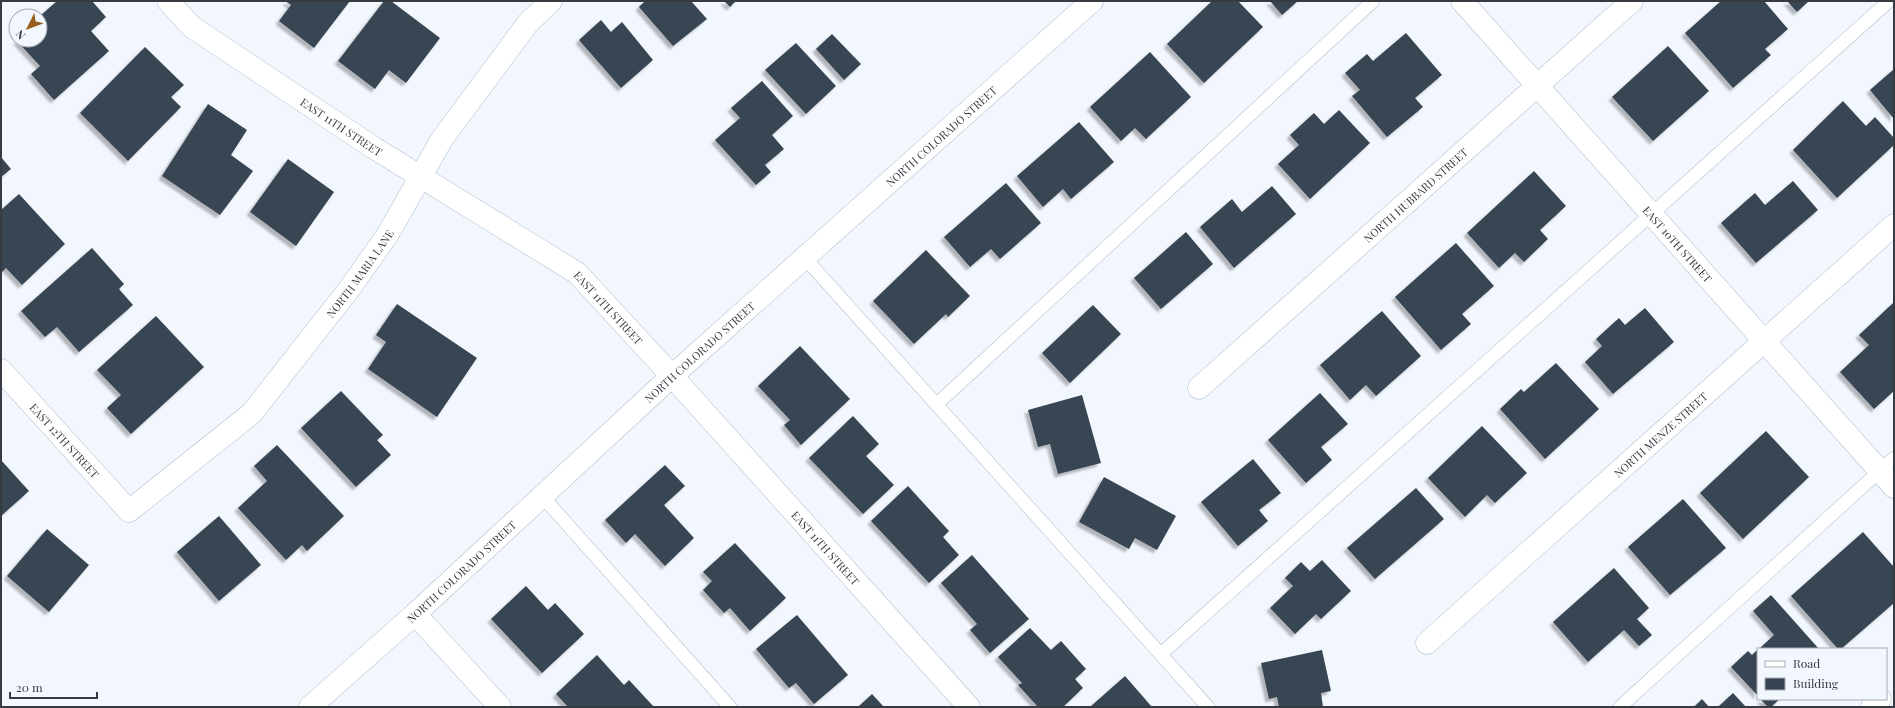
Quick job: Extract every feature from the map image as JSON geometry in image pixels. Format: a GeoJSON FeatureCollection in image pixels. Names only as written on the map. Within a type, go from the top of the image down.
{"type":"FeatureCollection","features":[{"type":"Feature","properties":{"kind":"street","name":"EAST 11TH STREET"},"geometry":{"type":"LineString","coordinates":[[168,1],[192,26],[374,148],[577,273],[672,376],[968,707]]}},
{"type":"Feature","properties":{"kind":"street","name":"NORTH MARIA LANE"},"geometry":{"type":"LineString","coordinates":[[129,511],[252,413],[350,288],[384,240],[442,139],[528,23],[551,1]]}},
{"type":"Feature","properties":{"kind":"street","name":"NORTH COLORADO STREET"},"geometry":{"type":"LineString","coordinates":[[310,707],[415,614],[672,376],[1092,1]]}},
{"type":"Feature","properties":{"kind":"street","name":"EAST 10TH STREET"},"geometry":{"type":"LineString","coordinates":[[1462,1],[1764,341],[1887,464],[1894,487]]}},
{"type":"Feature","properties":{"kind":"street","name":"NORTH HUBBARD STREET"},"geometry":{"type":"LineString","coordinates":[[1199,388],[1632,1]]}},
{"type":"Feature","properties":{"kind":"street","name":"NORTH MENZE STREET"},"geometry":{"type":"LineString","coordinates":[[1427,643],[1894,225]]}},
{"type":"Feature","properties":{"kind":"street","name":"EAST 12TH STREET"},"geometry":{"type":"LineString","coordinates":[[1,370],[129,511]]}},
{"type":"Feature","properties":{"kind":"street"},"geometry":{"type":"LineString","coordinates":[[415,614],[500,707]]}},
{"type":"Feature","properties":{"kind":"lane"},"geometry":{"type":"LineString","coordinates":[[937,404],[1373,1]]}},
{"type":"Feature","properties":{"kind":"lane"},"geometry":{"type":"LineString","coordinates":[[1161,654],[1890,1]]}},
{"type":"Feature","properties":{"kind":"lane"},"geometry":{"type":"LineString","coordinates":[[804,258],[937,404],[1208,707]]}},
{"type":"Feature","properties":{"kind":"lane"},"geometry":{"type":"LineString","coordinates":[[1620,707],[1887,464]]}},
{"type":"Feature","properties":{"kind":"lane"},"geometry":{"type":"LineString","coordinates":[[542,496],[730,707]]}},
{"type":"Feature","properties":{"kind":"building"},"geometry":{"type":"Polygon","coordinates":[[[57,1],[92,1],[106,17],[91,31],[109,51],[54,100],[31,74],[40,66],[23,48],[48,48],[48,9],[57,1]]]}},
{"type":"Feature","properties":{"kind":"building"},"geometry":{"type":"Polygon","coordinates":[[[285,1],[350,1],[314,48],[279,21],[291,5],[285,1]]]}},
{"type":"Feature","properties":{"kind":"building"},"geometry":{"type":"Polygon","coordinates":[[[384,1],[391,1],[440,38],[406,83],[389,70],[375,89],[338,61],[384,1]]]}},
{"type":"Feature","properties":{"kind":"building"},"geometry":{"type":"Polygon","coordinates":[[[645,1],[691,1],[707,19],[673,46],[639,7],[645,1]]]}},
{"type":"Feature","properties":{"kind":"building"},"geometry":{"type":"Polygon","coordinates":[[[724,1],[736,1],[730,7],[724,1]]]}},
{"type":"Feature","properties":{"kind":"building"},"geometry":{"type":"Polygon","coordinates":[[[1212,1],[1238,1],[1263,27],[1204,83],[1167,44],[1212,1]]]}},
{"type":"Feature","properties":{"kind":"building"},"geometry":{"type":"Polygon","coordinates":[[[1270,1],[1298,1],[1282,15],[1270,1]]]}},
{"type":"Feature","properties":{"kind":"building"},"geometry":{"type":"Polygon","coordinates":[[[1721,1],[1764,1],[1788,29],[1765,49],[1771,55],[1733,88],[1685,33],[1721,1]]]}},
{"type":"Feature","properties":{"kind":"building"},"geometry":{"type":"Polygon","coordinates":[[[1787,1],[1809,1],[1797,12],[1787,1]]]}},
{"type":"Feature","properties":{"kind":"building"},"geometry":{"type":"Polygon","coordinates":[[[601,20],[611,32],[622,22],[653,60],[621,88],[579,40],[601,20]]]}},
{"type":"Feature","properties":{"kind":"building"},"geometry":{"type":"Polygon","coordinates":[[[1406,33],[1442,75],[1415,98],[1423,107],[1387,137],[1352,96],[1360,90],[1345,73],[1367,54],[1373,61],[1406,33]]]}},
{"type":"Feature","properties":{"kind":"building"},"geometry":{"type":"Polygon","coordinates":[[[832,34],[861,64],[844,80],[816,49],[832,34]]]}},
{"type":"Feature","properties":{"kind":"building"},"geometry":{"type":"Polygon","coordinates":[[[796,43],[836,86],[806,114],[765,70],[796,43]]]}},
{"type":"Feature","properties":{"kind":"building"},"geometry":{"type":"Polygon","coordinates":[[[1668,46],[1709,91],[1653,141],[1612,97],[1668,46]]]}},
{"type":"Feature","properties":{"kind":"building"},"geometry":{"type":"Polygon","coordinates":[[[145,47],[184,85],[171,97],[181,107],[128,161],[80,113],[145,47]]]}},
{"type":"Feature","properties":{"kind":"building"},"geometry":{"type":"Polygon","coordinates":[[[1150,52],[1191,97],[1146,139],[1135,128],[1121,141],[1090,107],[1150,52]]]}},
{"type":"Feature","properties":{"kind":"building"},"geometry":{"type":"Polygon","coordinates":[[[1894,69],[1894,119],[1870,90],[1894,69]]]}},
{"type":"Feature","properties":{"kind":"building"},"geometry":{"type":"Polygon","coordinates":[[[762,81],[793,116],[772,135],[784,149],[765,165],[771,172],[756,185],[715,140],[740,118],[731,108],[762,81]]]}},
{"type":"Feature","properties":{"kind":"building"},"geometry":{"type":"Polygon","coordinates":[[[1843,101],[1866,126],[1875,117],[1894,138],[1894,145],[1837,198],[1793,150],[1843,101]]]}},
{"type":"Feature","properties":{"kind":"building"},"geometry":{"type":"Polygon","coordinates":[[[208,104],[247,130],[231,155],[253,171],[220,215],[162,176],[208,104]]]}},
{"type":"Feature","properties":{"kind":"building"},"geometry":{"type":"Polygon","coordinates":[[[1339,110],[1370,143],[1310,199],[1278,164],[1299,145],[1290,135],[1314,113],[1324,124],[1339,110]]]}},
{"type":"Feature","properties":{"kind":"building"},"geometry":{"type":"Polygon","coordinates":[[[1079,122],[1114,162],[1071,199],[1063,189],[1043,207],[1017,176],[1079,122]]]}},
{"type":"Feature","properties":{"kind":"building"},"geometry":{"type":"Polygon","coordinates":[[[1,157],[11,169],[1,177],[1,157]]]}},
{"type":"Feature","properties":{"kind":"building"},"geometry":{"type":"Polygon","coordinates":[[[288,159],[334,192],[296,246],[250,212],[288,159]]]}},
{"type":"Feature","properties":{"kind":"building"},"geometry":{"type":"Polygon","coordinates":[[[1534,171],[1566,206],[1540,230],[1548,239],[1524,262],[1515,253],[1499,268],[1467,233],[1534,171]]]}},
{"type":"Feature","properties":{"kind":"building"},"geometry":{"type":"Polygon","coordinates":[[[1793,181],[1818,210],[1756,263],[1721,223],[1755,193],[1765,205],[1793,181]]]}},
{"type":"Feature","properties":{"kind":"building"},"geometry":{"type":"Polygon","coordinates":[[[1006,183],[1041,223],[1000,259],[991,249],[970,267],[944,237],[1006,183]]]}},
{"type":"Feature","properties":{"kind":"building"},"geometry":{"type":"Polygon","coordinates":[[[1272,186],[1296,214],[1234,268],[1200,227],[1232,199],[1242,212],[1272,186]]]}},
{"type":"Feature","properties":{"kind":"building"},"geometry":{"type":"Polygon","coordinates":[[[19,194],[65,244],[22,285],[6,268],[1,273],[1,210],[19,194]]]}},
{"type":"Feature","properties":{"kind":"building"},"geometry":{"type":"Polygon","coordinates":[[[1186,232],[1213,264],[1161,309],[1134,278],[1186,232]]]}},
{"type":"Feature","properties":{"kind":"building"},"geometry":{"type":"Polygon","coordinates":[[[1456,243],[1494,286],[1462,314],[1471,324],[1441,350],[1395,297],[1456,243]]]}},
{"type":"Feature","properties":{"kind":"building"},"geometry":{"type":"Polygon","coordinates":[[[92,248],[124,284],[119,289],[133,305],[79,352],[57,327],[45,337],[21,311],[92,248]]]}},
{"type":"Feature","properties":{"kind":"building"},"geometry":{"type":"Polygon","coordinates":[[[926,250],[970,296],[948,317],[946,314],[914,344],[873,301],[926,250]]]}},
{"type":"Feature","properties":{"kind":"building"},"geometry":{"type":"Polygon","coordinates":[[[1893,303],[1894,391],[1874,409],[1840,372],[1869,345],[1859,335],[1893,303]]]}},
{"type":"Feature","properties":{"kind":"building"},"geometry":{"type":"Polygon","coordinates":[[[397,304],[477,358],[437,417],[368,369],[386,342],[376,335],[397,304]]]}},
{"type":"Feature","properties":{"kind":"building"},"geometry":{"type":"Polygon","coordinates":[[[1093,305],[1121,334],[1070,383],[1042,353],[1093,305]]]}},
{"type":"Feature","properties":{"kind":"building"},"geometry":{"type":"Polygon","coordinates":[[[1645,308],[1674,342],[1613,394],[1585,362],[1602,346],[1596,339],[1619,318],[1625,325],[1645,308]]]}},
{"type":"Feature","properties":{"kind":"building"},"geometry":{"type":"Polygon","coordinates":[[[1382,311],[1421,356],[1376,396],[1366,385],[1350,400],[1320,365],[1382,311]]]}},
{"type":"Feature","properties":{"kind":"building"},"geometry":{"type":"Polygon","coordinates":[[[156,316],[204,367],[131,434],[107,408],[121,395],[97,370],[156,316]]]}},
{"type":"Feature","properties":{"kind":"building"},"geometry":{"type":"Polygon","coordinates":[[[800,346],[850,399],[801,445],[784,425],[790,420],[758,386],[800,346]]]}},
{"type":"Feature","properties":{"kind":"building"},"geometry":{"type":"Polygon","coordinates":[[[1556,363],[1599,409],[1545,459],[1500,409],[1521,389],[1524,392],[1556,363]]]}},
{"type":"Feature","properties":{"kind":"building"},"geometry":{"type":"Polygon","coordinates":[[[341,391],[383,435],[377,440],[391,455],[356,487],[301,428],[341,391]]]}},
{"type":"Feature","properties":{"kind":"building"},"geometry":{"type":"Polygon","coordinates":[[[1320,393],[1348,424],[1321,447],[1332,460],[1306,483],[1268,440],[1320,393]]]}},
{"type":"Feature","properties":{"kind":"building"},"geometry":{"type":"Polygon","coordinates":[[[1082,395],[1101,463],[1058,474],[1050,444],[1038,447],[1028,410],[1082,395]]]}},
{"type":"Feature","properties":{"kind":"building"},"geometry":{"type":"Polygon","coordinates":[[[853,416],[879,444],[866,456],[894,485],[863,514],[809,458],[853,416]]]}},
{"type":"Feature","properties":{"kind":"building"},"geometry":{"type":"Polygon","coordinates":[[[1482,426],[1527,473],[1495,503],[1487,495],[1465,517],[1428,478],[1482,426]]]}},
{"type":"Feature","properties":{"kind":"building"},"geometry":{"type":"Polygon","coordinates":[[[1766,431],[1809,477],[1743,539],[1700,493],[1766,431]]]}},
{"type":"Feature","properties":{"kind":"building"},"geometry":{"type":"Polygon","coordinates":[[[277,445],[344,516],[307,551],[302,545],[286,560],[238,508],[267,481],[254,466],[277,445]]]}},
{"type":"Feature","properties":{"kind":"building"},"geometry":{"type":"Polygon","coordinates":[[[1253,459],[1281,493],[1259,510],[1268,521],[1238,546],[1201,502],[1253,459]]]}},
{"type":"Feature","properties":{"kind":"building"},"geometry":{"type":"Polygon","coordinates":[[[1,460],[29,491],[1,516],[1,460]]]}},
{"type":"Feature","properties":{"kind":"building"},"geometry":{"type":"Polygon","coordinates":[[[665,465],[685,486],[664,505],[694,538],[665,566],[635,534],[626,543],[605,520],[665,465]]]}},
{"type":"Feature","properties":{"kind":"building"},"geometry":{"type":"Polygon","coordinates":[[[1104,477],[1176,516],[1157,550],[1135,538],[1129,549],[1079,522],[1104,477]]]}},
{"type":"Feature","properties":{"kind":"building"},"geometry":{"type":"Polygon","coordinates":[[[908,486],[949,531],[943,537],[959,555],[929,583],[871,521],[908,486]]]}},
{"type":"Feature","properties":{"kind":"building"},"geometry":{"type":"Polygon","coordinates":[[[1416,488],[1444,519],[1375,579],[1347,548],[1416,488]]]}},
{"type":"Feature","properties":{"kind":"building"},"geometry":{"type":"Polygon","coordinates":[[[1683,499],[1726,548],[1670,595],[1628,547],[1683,499]]]}},
{"type":"Feature","properties":{"kind":"building"},"geometry":{"type":"Polygon","coordinates":[[[219,516],[261,565],[219,601],[177,552],[219,516]]]}},
{"type":"Feature","properties":{"kind":"building"},"geometry":{"type":"Polygon","coordinates":[[[47,529],[89,565],[49,612],[7,576],[47,529]]]}},
{"type":"Feature","properties":{"kind":"building"},"geometry":{"type":"Polygon","coordinates":[[[1863,532],[1894,567],[1894,603],[1842,648],[1837,648],[1791,596],[1863,532]]]}},
{"type":"Feature","properties":{"kind":"building"},"geometry":{"type":"Polygon","coordinates":[[[735,543],[786,598],[750,631],[730,608],[724,613],[703,590],[712,581],[703,572],[735,543]]]}},
{"type":"Feature","properties":{"kind":"building"},"geometry":{"type":"Polygon","coordinates":[[[972,555],[1029,619],[990,653],[970,630],[977,624],[941,583],[972,555]]]}},
{"type":"Feature","properties":{"kind":"building"},"geometry":{"type":"Polygon","coordinates":[[[1322,560],[1351,591],[1321,619],[1316,614],[1295,634],[1270,608],[1293,586],[1285,578],[1301,562],[1310,571],[1322,560]]]}},
{"type":"Feature","properties":{"kind":"building"},"geometry":{"type":"Polygon","coordinates":[[[1614,568],[1649,608],[1637,619],[1652,635],[1639,646],[1624,630],[1588,662],[1553,622],[1614,568]]]}},
{"type":"Feature","properties":{"kind":"building"},"geometry":{"type":"Polygon","coordinates":[[[526,586],[548,610],[555,603],[584,634],[542,673],[491,619],[526,586]]]}},
{"type":"Feature","properties":{"kind":"building"},"geometry":{"type":"Polygon","coordinates":[[[1771,595],[1818,648],[1760,648],[1774,635],[1753,611],[1771,595]]]}},
{"type":"Feature","properties":{"kind":"building"},"geometry":{"type":"Polygon","coordinates":[[[797,615],[848,675],[814,704],[796,683],[789,688],[756,649],[797,615]]]}},
{"type":"Feature","properties":{"kind":"building"},"geometry":{"type":"Polygon","coordinates":[[[1030,628],[1051,650],[1061,641],[1086,669],[1075,679],[1083,688],[1063,707],[1038,707],[1018,685],[1022,683],[998,657],[1030,628]]]}},
{"type":"Feature","properties":{"kind":"building"},"geometry":{"type":"Polygon","coordinates":[[[1322,650],[1331,691],[1321,693],[1323,707],[1279,707],[1277,697],[1269,699],[1261,663],[1322,650]]]}},
{"type":"Feature","properties":{"kind":"building"},"geometry":{"type":"Polygon","coordinates":[[[1757,650],[1757,695],[1731,667],[1748,651],[1752,655],[1757,650]]]}},
{"type":"Feature","properties":{"kind":"building"},"geometry":{"type":"Polygon","coordinates":[[[597,655],[624,685],[629,680],[654,707],[568,707],[556,694],[597,655]]]}},
{"type":"Feature","properties":{"kind":"building"},"geometry":{"type":"Polygon","coordinates":[[[1125,676],[1152,707],[1090,707],[1125,676]]]}},
{"type":"Feature","properties":{"kind":"building"},"geometry":{"type":"Polygon","coordinates":[[[1733,693],[1746,707],[1718,707],[1733,693]]]}},
{"type":"Feature","properties":{"kind":"building"},"geometry":{"type":"Polygon","coordinates":[[[872,694],[884,707],[858,707],[872,694]]]}},
{"type":"Feature","properties":{"kind":"building"},"geometry":{"type":"Polygon","coordinates":[[[1702,699],[1709,707],[1694,707],[1702,699]]]}},
{"type":"Feature","properties":{"kind":"building"},"geometry":{"type":"Polygon","coordinates":[[[1761,700],[1779,700],[1771,707],[1768,707],[1761,700]]]}}]}
